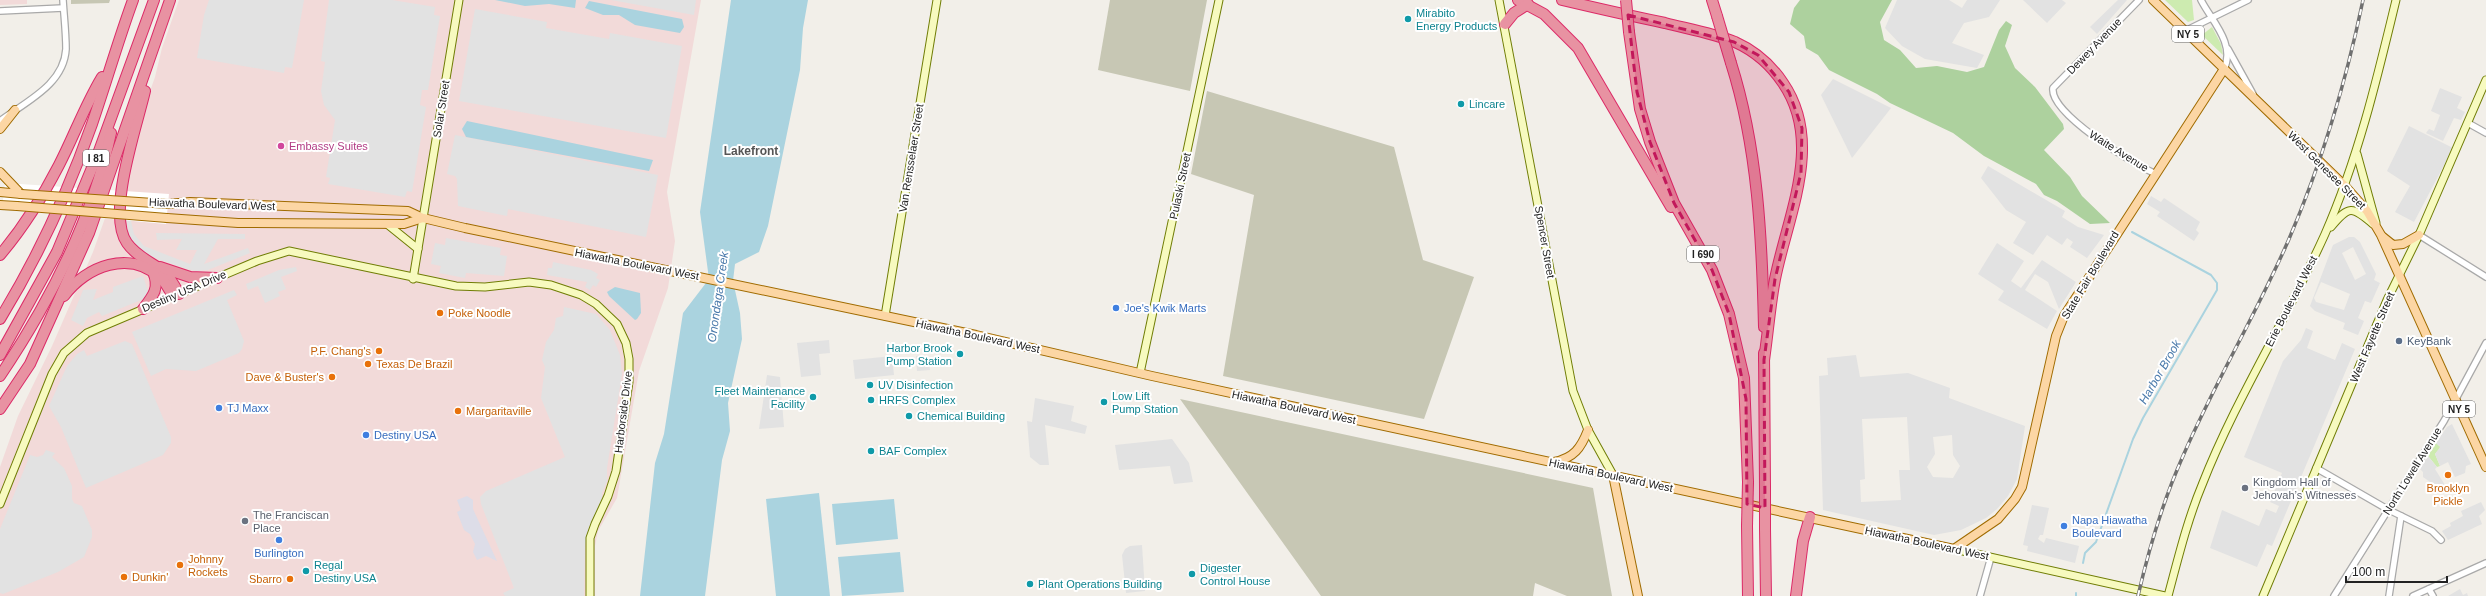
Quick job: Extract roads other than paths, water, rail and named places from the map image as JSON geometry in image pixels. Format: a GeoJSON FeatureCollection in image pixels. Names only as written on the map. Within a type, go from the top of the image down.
{"type":"FeatureCollection","features":[{"type":"Feature","properties":{"kind":"highway","name":"I 81"},"geometry":{"type":"LineString","coordinates":[[0,319],[49,229],[92,124],[109,65],[133,0]]}},
{"type":"Feature","properties":{"kind":"highway","name":"I 81"},"geometry":{"type":"LineString","coordinates":[[0,350],[26,310],[57,252],[116,106],[154,0]]}},
{"type":"Feature","properties":{"kind":"highway"},"geometry":{"type":"LineString","coordinates":[[0,409],[30,364],[89,233],[170,0]]}},
{"type":"Feature","properties":{"kind":"highway"},"geometry":{"type":"LineString","coordinates":[[1562,0],[1704,32],[1734,42],[1758,55],[1777,74],[1790,92],[1798,111],[1802,128],[1803,155],[1801,173],[1775,279],[1764,360]]}},
{"type":"Feature","properties":{"kind":"highway","name":"I 690"},"geometry":{"type":"LineString","coordinates":[[1626,0],[1639,104],[1650,142],[1674,203],[1717,282],[1729,314],[1738,350],[1746,399],[1748,596]]}},
{"type":"Feature","properties":{"kind":"highway"},"geometry":{"type":"LineString","coordinates":[[1712,0],[1731,63],[1750,146],[1759,210],[1764,360],[1766,596]]}},
{"type":"Feature","properties":{"kind":"highway"},"geometry":{"type":"LineString","coordinates":[[1505,24],[1523,2],[1544,14],[1578,48],[1662,194],[1694,239]]}},
{"type":"Feature","properties":{"kind":"highway"},"geometry":{"type":"LineString","coordinates":[[156,40],[118,214],[119,228],[126,243],[153,268],[176,295]]}},
{"type":"Feature","properties":{"kind":"highway"},"geometry":{"type":"LineString","coordinates":[[0,255],[25,221],[59,166],[90,96],[109,65]]}},
{"type":"Feature","properties":{"kind":"highway"},"geometry":{"type":"LineString","coordinates":[[0,376],[44,302],[67,258],[91,202],[106,158],[116,106]]}},
{"type":"Feature","properties":{"kind":"highway"},"geometry":{"type":"LineString","coordinates":[[54,309],[74,284],[94,269],[111,264],[124,263],[190,277],[217,278]]}},
{"type":"Feature","properties":{"kind":"highway"},"geometry":{"type":"LineString","coordinates":[[143,308],[154,296],[157,287],[153,268]]}},
{"type":"Feature","properties":{"kind":"highway"},"geometry":{"type":"LineString","coordinates":[[0,355],[26,310]]}},
{"type":"Feature","properties":{"kind":"highway"},"geometry":{"type":"LineString","coordinates":[[1796,596],[1803,541],[1810,517]]}},
{"type":"Feature","properties":{"kind":"main road","name":"West Genesee Street"},"geometry":{"type":"LineString","coordinates":[[2153,0],[2345,186],[2367,211],[2380,232],[2454,400],[2486,467]]}},
{"type":"Feature","properties":{"kind":"main road","name":"State Fair Boulevard"},"geometry":{"type":"LineString","coordinates":[[1954,549],[1993,523],[2016,498],[2026,473],[2056,336],[2062,320],[2154,173],[2224,68]]}},
{"type":"Feature","properties":{"kind":"main road"},"geometry":{"type":"LineString","coordinates":[[0,129],[15,110]]}},
{"type":"Feature","properties":{"kind":"main road"},"geometry":{"type":"LineString","coordinates":[[0,172],[22,194]]}},
{"type":"Feature","properties":{"kind":"main road","name":"Hiawatha Boulevard West"},"geometry":{"type":"LineString","coordinates":[[0,192],[168,204],[190,202],[408,211],[423,218],[644,266],[752,287],[1550,463],[1810,517],[1954,549]]}},
{"type":"Feature","properties":{"kind":"main road","name":"Hiawatha Boulevard West"},"geometry":{"type":"LineString","coordinates":[[0,205],[238,223],[404,224],[423,218]]}},
{"type":"Feature","properties":{"kind":"main road"},"geometry":{"type":"LineString","coordinates":[[2380,232],[2394,245],[2403,244],[2419,235]]}},
{"type":"Feature","properties":{"kind":"main road"},"geometry":{"type":"LineString","coordinates":[[1550,463],[1561,461],[1576,453],[1583,444],[1588,430]]}},
{"type":"Feature","properties":{"kind":"main road"},"geometry":{"type":"LineString","coordinates":[[1613,476],[1638,596]]}},
{"type":"Feature","properties":{"kind":"street"},"geometry":{"type":"LineString","coordinates":[[0,121],[50,85],[63,64],[66,49],[63,0]]}},
{"type":"Feature","properties":{"kind":"street","name":"Solar Street"},"geometry":{"type":"LineString","coordinates":[[423,218],[459,0]]}},
{"type":"Feature","properties":{"kind":"street","name":"Van Rensselaer Street"},"geometry":{"type":"LineString","coordinates":[[885,316],[937,0]]}},
{"type":"Feature","properties":{"kind":"street","name":"Pulaski Street"},"geometry":{"type":"LineString","coordinates":[[1140,373],[1219,0]]}},
{"type":"Feature","properties":{"kind":"street","name":"Spencer Street"},"geometry":{"type":"LineString","coordinates":[[1499,0],[1505,24],[1576,404],[1588,430],[1613,476]]}},
{"type":"Feature","properties":{"kind":"street","name":"Dewey Avenue"},"geometry":{"type":"LineString","coordinates":[[2052,93],[2053,88],[2139,0]]}},
{"type":"Feature","properties":{"kind":"street"},"geometry":{"type":"LineString","coordinates":[[2201,0],[2256,99]]}},
{"type":"Feature","properties":{"kind":"street"},"geometry":{"type":"LineString","coordinates":[[2185,31],[2248,0]]}},
{"type":"Feature","properties":{"kind":"street","name":"Erie Boulevard West"},"geometry":{"type":"LineString","coordinates":[[2168,596],[2186,531],[2202,485],[2229,423],[2325,234],[2345,186],[2356,152],[2396,0]]}},
{"type":"Feature","properties":{"kind":"street"},"geometry":{"type":"LineString","coordinates":[[0,11],[63,8]]}},
{"type":"Feature","properties":{"kind":"street"},"geometry":{"type":"LineString","coordinates":[[2224,41],[2227,57],[2224,68]]}},
{"type":"Feature","properties":{"kind":"street","name":"West Fayette Street"},"geometry":{"type":"LineString","coordinates":[[2263,596],[2316,468],[2486,80]]}},
{"type":"Feature","properties":{"kind":"street","name":"Waite Avenue"},"geometry":{"type":"LineString","coordinates":[[2052,93],[2057,103],[2098,140],[2154,173]]}},
{"type":"Feature","properties":{"kind":"street"},"geometry":{"type":"LineString","coordinates":[[2468,123],[2486,133]]}},
{"type":"Feature","properties":{"kind":"street"},"geometry":{"type":"LineString","coordinates":[[2356,152],[2380,232]]}},
{"type":"Feature","properties":{"kind":"street"},"geometry":{"type":"LineString","coordinates":[[2325,234],[2348,210],[2357,211],[2380,232]]}},
{"type":"Feature","properties":{"kind":"street"},"geometry":{"type":"LineString","coordinates":[[413,278],[423,218]]}},
{"type":"Feature","properties":{"kind":"street"},"geometry":{"type":"LineString","coordinates":[[387,224],[418,249]]}},
{"type":"Feature","properties":{"kind":"street"},"geometry":{"type":"LineString","coordinates":[[2419,235],[2486,276]]}},
{"type":"Feature","properties":{"kind":"street","name":"Destiny USA Drive"},"geometry":{"type":"LineString","coordinates":[[0,504],[52,374],[64,353],[87,333],[143,308],[276,254],[289,251],[413,278]]}},
{"type":"Feature","properties":{"kind":"street","name":"Harborside Drive"},"geometry":{"type":"LineString","coordinates":[[413,278],[471,288],[529,282],[552,284],[581,295],[596,304],[617,324],[628,349],[629,382],[616,471],[608,496],[590,538],[590,596]]}},
{"type":"Feature","properties":{"kind":"street","name":"North Lowell Avenue"},"geometry":{"type":"LineString","coordinates":[[2334,596],[2454,400],[2486,343]]}},
{"type":"Feature","properties":{"kind":"street"},"geometry":{"type":"LineString","coordinates":[[2316,468],[2387,510],[2432,531],[2441,540]]}},
{"type":"Feature","properties":{"kind":"street"},"geometry":{"type":"LineString","coordinates":[[2389,596],[2401,516]]}},
{"type":"Feature","properties":{"kind":"street","name":"Hiawatha Boulevard West"},"geometry":{"type":"LineString","coordinates":[[1954,549],[2165,596]]}},
{"type":"Feature","properties":{"kind":"street"},"geometry":{"type":"LineString","coordinates":[[1980,596],[1991,557]]}},
{"type":"Feature","properties":{"kind":"street"},"geometry":{"type":"LineString","coordinates":[[2413,596],[2486,564]]}},
{"type":"Feature","properties":{"kind":"street"},"geometry":{"type":"LineString","coordinates":[[2429,589],[2433,596]]}},
{"type":"Feature","properties":{"kind":"water"},"geometry":{"type":"Polygon","coordinates":[[[495,0],[576,0],[575,8],[549,4],[525,6],[495,0]]]}},
{"type":"Feature","properties":{"kind":"water","name":"Onondaga Creek"},"geometry":{"type":"Polygon","coordinates":[[[731,0],[808,0],[803,28],[800,70],[768,226],[759,252],[735,264],[733,281],[740,313],[742,339],[728,403],[730,431],[722,460],[705,596],[640,596],[655,463],[664,434],[683,313],[709,279],[700,212],[731,0]]]}},
{"type":"Feature","properties":{"kind":"water"},"geometry":{"type":"Polygon","coordinates":[[[589,1],[682,19],[684,27],[680,33],[635,25],[619,15],[603,15],[585,8],[589,1]]]}},
{"type":"Feature","properties":{"kind":"water"},"geometry":{"type":"Polygon","coordinates":[[[467,121],[653,160],[649,171],[466,137],[462,129],[467,121]]]}},
{"type":"Feature","properties":{"kind":"water"},"geometry":{"type":"Polygon","coordinates":[[[615,287],[640,293],[641,313],[637,319],[635,320],[609,296],[607,292],[615,287]]]}},
{"type":"Feature","properties":{"kind":"water"},"geometry":{"type":"Polygon","coordinates":[[[819,493],[830,596],[776,596],[766,499],[819,493]]]}},
{"type":"Feature","properties":{"kind":"water"},"geometry":{"type":"Polygon","coordinates":[[[894,499],[898,539],[836,545],[832,504],[894,499]]]}},
{"type":"Feature","properties":{"kind":"water"},"geometry":{"type":"Polygon","coordinates":[[[900,552],[904,592],[842,596],[838,557],[900,552]]]}},
{"type":"Feature","properties":{"kind":"waterway","name":"Harbor Brook"},"geometry":{"type":"LineString","coordinates":[[2083,563],[2085,553],[2096,542],[2133,439],[2143,418],[2217,290],[2217,283],[2211,275],[2132,232]]}},
{"type":"Feature","properties":{"kind":"railway"},"geometry":{"type":"LineString","coordinates":[[2138,596],[2157,525],[2176,473],[2195,428],[2277,267],[2312,181],[2341,91],[2363,0]]}},
{"type":"Feature","properties":{"kind":"place","name":"Mirabito Energy Products"},"geometry":{"type":"Point","coordinates":[1408,19]}},
{"type":"Feature","properties":{"kind":"place","name":"Lincare"},"geometry":{"type":"Point","coordinates":[1461,104]}},
{"type":"Feature","properties":{"kind":"place","name":"Embassy Suites"},"geometry":{"type":"Point","coordinates":[281,146]}},
{"type":"Feature","properties":{"kind":"place","name":"Joe's Kwik Marts"},"geometry":{"type":"Point","coordinates":[1116,308]}},
{"type":"Feature","properties":{"kind":"place","name":"Poke Noodle"},"geometry":{"type":"Point","coordinates":[440,313]}},
{"type":"Feature","properties":{"kind":"place","name":"KeyBank"},"geometry":{"type":"Point","coordinates":[2399,341]}},
{"type":"Feature","properties":{"kind":"place","name":"P.F. Chang's"},"geometry":{"type":"Point","coordinates":[379,351]}},
{"type":"Feature","properties":{"kind":"place","name":"Harbor Brook Pump Station"},"geometry":{"type":"Point","coordinates":[960,354]}},
{"type":"Feature","properties":{"kind":"place","name":"Texas De Brazil"},"geometry":{"type":"Point","coordinates":[368,364]}},
{"type":"Feature","properties":{"kind":"place","name":"Dave & Buster's"},"geometry":{"type":"Point","coordinates":[332,377]}},
{"type":"Feature","properties":{"kind":"place","name":"UV Disinfection"},"geometry":{"type":"Point","coordinates":[870,385]}},
{"type":"Feature","properties":{"kind":"place","name":"Fleet Maintenance Facility"},"geometry":{"type":"Point","coordinates":[813,397]}},
{"type":"Feature","properties":{"kind":"place","name":"HRFS Complex"},"geometry":{"type":"Point","coordinates":[871,400]}},
{"type":"Feature","properties":{"kind":"place","name":"Low Lift Pump Station"},"geometry":{"type":"Point","coordinates":[1104,402]}},
{"type":"Feature","properties":{"kind":"place","name":"TJ Maxx"},"geometry":{"type":"Point","coordinates":[219,408]}},
{"type":"Feature","properties":{"kind":"place","name":"Margaritaville"},"geometry":{"type":"Point","coordinates":[458,411]}},
{"type":"Feature","properties":{"kind":"place","name":"Chemical Building"},"geometry":{"type":"Point","coordinates":[909,416]}},
{"type":"Feature","properties":{"kind":"place","name":"Destiny USA"},"geometry":{"type":"Point","coordinates":[366,435]}},
{"type":"Feature","properties":{"kind":"place","name":"BAF Complex"},"geometry":{"type":"Point","coordinates":[871,451]}},
{"type":"Feature","properties":{"kind":"place","name":"Brooklyn Pickle"},"geometry":{"type":"Point","coordinates":[2448,475]}},
{"type":"Feature","properties":{"kind":"place","name":"Kingdom Hall of Jehovah’s Witnesses"},"geometry":{"type":"Point","coordinates":[2245,488]}},
{"type":"Feature","properties":{"kind":"place","name":"The Franciscan Place"},"geometry":{"type":"Point","coordinates":[245,521]}},
{"type":"Feature","properties":{"kind":"place","name":"Napa Hiawatha Boulevard"},"geometry":{"type":"Point","coordinates":[2064,526]}},
{"type":"Feature","properties":{"kind":"place","name":"Burlington"},"geometry":{"type":"Point","coordinates":[279,540]}},
{"type":"Feature","properties":{"kind":"place","name":"Johnny Rockets"},"geometry":{"type":"Point","coordinates":[180,565]}},
{"type":"Feature","properties":{"kind":"place","name":"Regal Destiny USA"},"geometry":{"type":"Point","coordinates":[306,571]}},
{"type":"Feature","properties":{"kind":"place","name":"Digester Control House"},"geometry":{"type":"Point","coordinates":[1192,574]}},
{"type":"Feature","properties":{"kind":"place","name":"Dunkin'"},"geometry":{"type":"Point","coordinates":[124,577]}},
{"type":"Feature","properties":{"kind":"place","name":"Sbarro"},"geometry":{"type":"Point","coordinates":[290,579]}},
{"type":"Feature","properties":{"kind":"place","name":"Plant Operations Building"},"geometry":{"type":"Point","coordinates":[1030,584]}},
{"type":"Feature","properties":{"kind":"district","name":"Lakefront"},"geometry":{"type":"Point","coordinates":[751,151]}}]}
